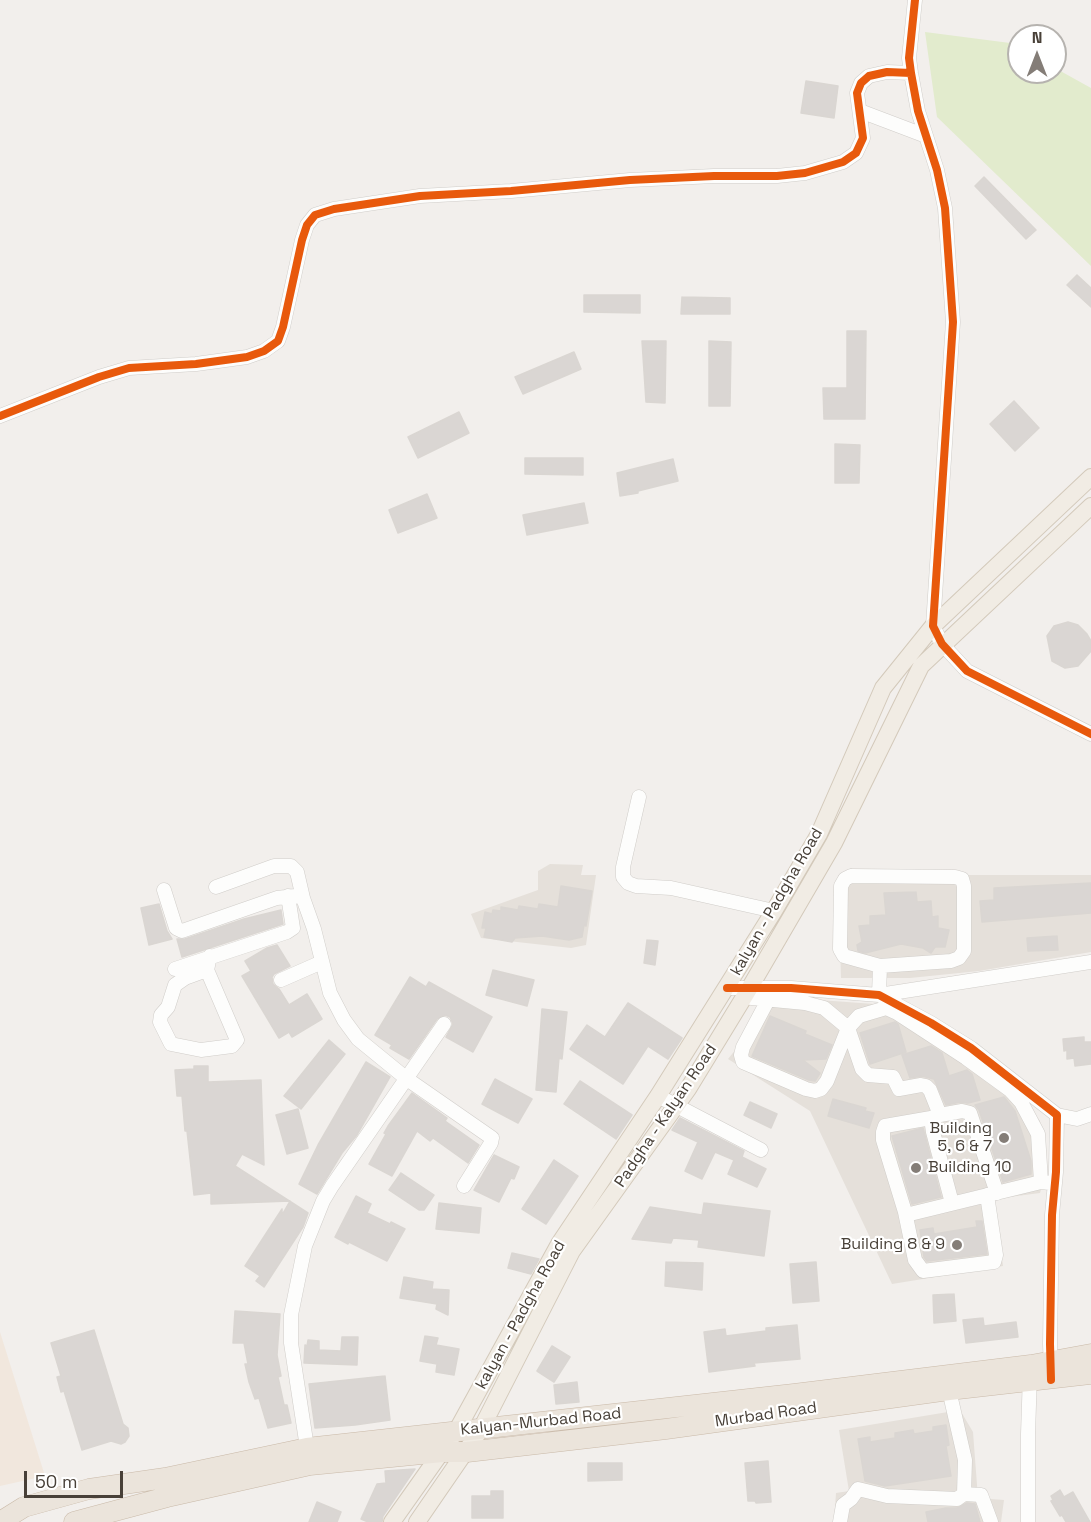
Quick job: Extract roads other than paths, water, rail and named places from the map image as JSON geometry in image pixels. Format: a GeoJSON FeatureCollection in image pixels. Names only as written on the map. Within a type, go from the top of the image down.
{"type":"FeatureCollection","features":[{"type":"Feature","properties":{"kind":"highway"},"geometry":{"type":"LineString","coordinates":[[1051,1370],[1091,1354]]}},
{"type":"Feature","properties":{"kind":"highway","name":"Murbad Road"},"geometry":{"type":"LineString","coordinates":[[309,1456],[467,1452],[666,1429],[795,1402],[949,1390],[1051,1370],[1091,1374]]}},
{"type":"Feature","properties":{"kind":"highway","name":"Kalyan-Murbad Road"},"geometry":{"type":"LineString","coordinates":[[0,1522],[24,1507],[89,1489],[458,1431],[795,1402],[1030,1374]]}},
{"type":"Feature","properties":{"kind":"highway"},"geometry":{"type":"LineString","coordinates":[[74,1522],[309,1456]]}},
{"type":"Feature","properties":{"kind":"main road","name":"kalyan - Padgha Road"},"geometry":{"type":"LineString","coordinates":[[441,1452],[458,1431],[565,1248],[616,1174],[658,1096],[727,988],[819,834],[883,688],[933,626],[1091,477]]}},
{"type":"Feature","properties":{"kind":"main road","name":"Padgha - Kalyan Road"},"geometry":{"type":"LineString","coordinates":[[616,1174],[688,1089],[746,993],[834,843],[921,666],[1091,506]]}},
{"type":"Feature","properties":{"kind":"main road"},"geometry":{"type":"LineString","coordinates":[[819,834],[834,843]]}},
{"type":"Feature","properties":{"kind":"main road"},"geometry":{"type":"LineString","coordinates":[[417,1522],[481,1429],[565,1248]]}},
{"type":"Feature","properties":{"kind":"main road"},"geometry":{"type":"LineString","coordinates":[[392,1522],[441,1452]]}},
{"type":"Feature","properties":{"kind":"street"},"geometry":{"type":"LineString","coordinates":[[915,0],[909,58],[918,111],[937,170],[945,208],[953,322],[933,626],[942,644],[967,671],[1091,734]]}},
{"type":"Feature","properties":{"kind":"street"},"geometry":{"type":"LineString","coordinates":[[0,416],[99,377],[129,368],[196,364],[247,357],[264,351],[278,341],[302,240],[315,215],[334,209],[420,196],[511,191],[630,180],[777,176],[805,173],[843,162],[856,153],[863,138],[857,93],[861,83],[869,76],[887,72],[911,73]]}},
{"type":"Feature","properties":{"kind":"street"},"geometry":{"type":"LineString","coordinates":[[860,111],[926,136]]}},
{"type":"Feature","properties":{"kind":"street"},"geometry":{"type":"LineString","coordinates":[[639,797],[623,867],[623,877],[628,883],[636,886],[671,888],[774,911]]}},
{"type":"Feature","properties":{"kind":"street"},"geometry":{"type":"LineString","coordinates":[[216,887],[274,866],[291,866],[297,872],[330,993],[353,1033],[407,1079],[492,1138],[464,1186]]}},
{"type":"Feature","properties":{"kind":"street"},"geometry":{"type":"LineString","coordinates":[[851,876],[862,876],[962,879],[964,886],[964,951],[959,958],[951,962],[880,966],[844,957],[840,949],[841,886],[845,879],[851,876]]}},
{"type":"Feature","properties":{"kind":"street"},"geometry":{"type":"LineString","coordinates":[[164,890],[176,928],[182,931],[288,896],[303,898]]}},
{"type":"Feature","properties":{"kind":"street"},"geometry":{"type":"LineString","coordinates":[[288,896],[293,928]]}},
{"type":"Feature","properties":{"kind":"street"},"geometry":{"type":"LineString","coordinates":[[209,963],[237,1040],[232,1046],[201,1050],[171,1044],[160,1022],[175,986],[209,963],[293,928],[314,929]]}},
{"type":"Feature","properties":{"kind":"street"},"geometry":{"type":"LineString","coordinates":[[281,980],[322,962]]}},
{"type":"Feature","properties":{"kind":"street"},"geometry":{"type":"LineString","coordinates":[[175,969],[209,963]]}},
{"type":"Feature","properties":{"kind":"street"},"geometry":{"type":"LineString","coordinates":[[746,993],[791,988],[879,995],[1091,963]]}},
{"type":"Feature","properties":{"kind":"street"},"geometry":{"type":"LineString","coordinates":[[879,995],[880,966]]}},
{"type":"Feature","properties":{"kind":"street"},"geometry":{"type":"LineString","coordinates":[[727,988],[768,1000],[805,1003],[824,1008],[848,1028],[862,1069],[868,1075],[893,1077],[899,1089],[926,1086],[930,1090],[936,1116],[933,1132],[952,1203]]}},
{"type":"Feature","properties":{"kind":"street"},"geometry":{"type":"LineString","coordinates":[[879,995],[971,1048],[1057,1115],[1077,1119],[1091,1114]]}},
{"type":"Feature","properties":{"kind":"street"},"geometry":{"type":"LineString","coordinates":[[768,1000],[743,1047],[741,1055],[743,1062],[806,1089],[815,1091],[821,1089],[827,1081],[848,1028],[859,1016],[886,1008],[966,1058],[1010,1090],[1021,1102],[1038,1134],[1052,1215],[1051,1370]]}},
{"type":"Feature","properties":{"kind":"street"},"geometry":{"type":"LineString","coordinates":[[309,1456],[291,1343],[291,1315],[304,1246],[323,1201],[332,1186],[444,1024]]}},
{"type":"Feature","properties":{"kind":"street"},"geometry":{"type":"LineString","coordinates":[[658,1096],[761,1150]]}},
{"type":"Feature","properties":{"kind":"street"},"geometry":{"type":"LineString","coordinates":[[962,1111],[970,1113],[992,1194],[996,1255],[994,1262],[923,1271],[915,1260],[905,1212],[883,1140],[885,1126],[962,1111]]}},
{"type":"Feature","properties":{"kind":"street"},"geometry":{"type":"LineString","coordinates":[[1048,1183],[1057,1115]]}},
{"type":"Feature","properties":{"kind":"street"},"geometry":{"type":"LineString","coordinates":[[905,1212],[910,1214],[1048,1183]]}},
{"type":"Feature","properties":{"kind":"street"},"geometry":{"type":"LineString","coordinates":[[1028,1522],[1030,1374]]}},
{"type":"Feature","properties":{"kind":"street"},"geometry":{"type":"LineString","coordinates":[[949,1390],[965,1460],[964,1494]]}},
{"type":"Feature","properties":{"kind":"street"},"geometry":{"type":"LineString","coordinates":[[840,1522],[843,1505],[858,1489],[887,1496],[957,1499],[964,1494],[981,1495],[991,1522]]}},
{"type":"Feature","properties":{"kind":"place","name":"Building 5, 6 & 7"},"geometry":{"type":"Point","coordinates":[1004,1138]}},
{"type":"Feature","properties":{"kind":"place","name":"Building 10"},"geometry":{"type":"Point","coordinates":[916,1168]}},
{"type":"Feature","properties":{"kind":"place","name":"Building 8 & 9"},"geometry":{"type":"Point","coordinates":[957,1245]}}]}
